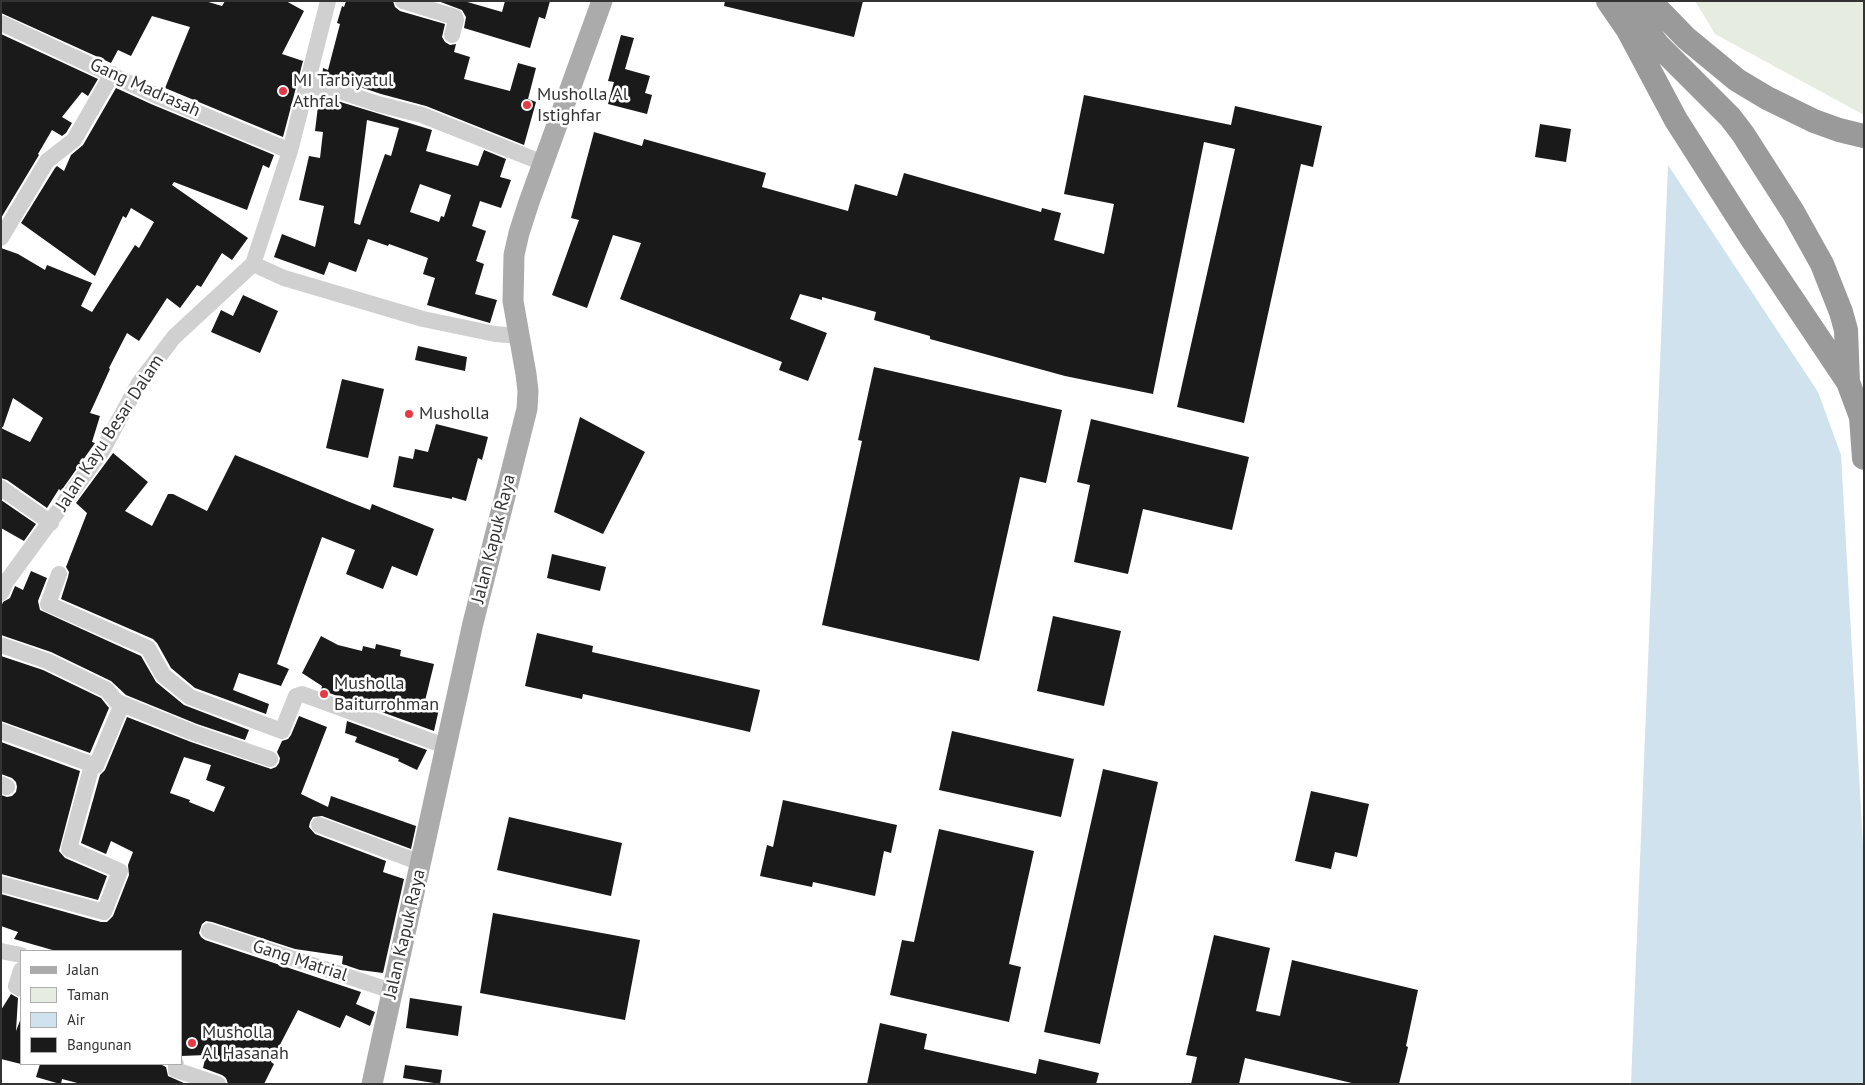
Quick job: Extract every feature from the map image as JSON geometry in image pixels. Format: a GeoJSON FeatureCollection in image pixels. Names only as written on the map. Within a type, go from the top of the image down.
{"type":"FeatureCollection","features":[{"type":"Feature","properties":{"kind":"highway"},"geometry":{"type":"LineString","coordinates":[[1608,1],[1628,30],[1676,120],[1730,205],[1856,382]]}},
{"type":"Feature","properties":{"kind":"highway"},"geometry":{"type":"LineString","coordinates":[[1625,1],[1658,45],[1730,117],[1743,134],[1793,212],[1822,264],[1846,330],[1861,417],[1864,458]]}},
{"type":"Feature","properties":{"kind":"highway"},"geometry":{"type":"LineString","coordinates":[[1650,1],[1686,38],[1737,80],[1767,98],[1814,121],[1864,136]]}},
{"type":"Feature","properties":{"kind":"main road","name":"Jalan Kapuk Raya"},"geometry":{"type":"LineString","coordinates":[[372,1084],[445,746],[482,584],[526,408],[527,383],[513,301],[514,254],[518,233],[602,1]]}},
{"type":"Feature","properties":{"kind":"street","name":"Jalan Kayu Besar Dalam"},"geometry":{"type":"LineString","coordinates":[[1,593],[6,582],[102,451],[139,383],[174,337],[253,264],[290,151],[328,1]]}},
{"type":"Feature","properties":{"kind":"street"},"geometry":{"type":"LineString","coordinates":[[403,1],[455,17],[452,35]]}},
{"type":"Feature","properties":{"kind":"street","name":"Gang Madrasah"},"geometry":{"type":"LineString","coordinates":[[1,23],[155,95],[290,151]]}},
{"type":"Feature","properties":{"kind":"street"},"geometry":{"type":"LineString","coordinates":[[1,238],[47,161],[74,140],[112,74]]}},
{"type":"Feature","properties":{"kind":"street"},"geometry":{"type":"LineString","coordinates":[[308,86],[336,90],[378,104],[422,115],[543,163]]}},
{"type":"Feature","properties":{"kind":"street"},"geometry":{"type":"LineString","coordinates":[[253,264],[284,278],[415,317],[494,334],[519,336]]}},
{"type":"Feature","properties":{"kind":"street"},"geometry":{"type":"LineString","coordinates":[[1,488],[51,523]]}},
{"type":"Feature","properties":{"kind":"street"},"geometry":{"type":"LineString","coordinates":[[60,574],[48,604],[148,648],[163,675],[190,697],[282,730],[296,696],[302,694],[445,746]]}},
{"type":"Feature","properties":{"kind":"street"},"geometry":{"type":"LineString","coordinates":[[1,646],[47,660],[107,690],[116,701],[122,704],[194,733],[270,759]]}},
{"type":"Feature","properties":{"kind":"street"},"geometry":{"type":"LineString","coordinates":[[1,884],[104,912],[120,870],[69,848],[94,765],[122,704]]}},
{"type":"Feature","properties":{"kind":"street"},"geometry":{"type":"LineString","coordinates":[[1,731],[94,765]]}},
{"type":"Feature","properties":{"kind":"street"},"geometry":{"type":"LineString","coordinates":[[319,825],[421,863]]}},
{"type":"Feature","properties":{"kind":"street","name":"Gang Matrial"},"geometry":{"type":"LineString","coordinates":[[208,931],[392,991]]}},
{"type":"Feature","properties":{"kind":"street"},"geometry":{"type":"LineString","coordinates":[[1,951],[20,955]]}},
{"type":"Feature","properties":{"kind":"street"},"geometry":{"type":"LineString","coordinates":[[20,973],[16,986],[20,988]]}},
{"type":"Feature","properties":{"kind":"street"},"geometry":{"type":"LineString","coordinates":[[176,1065],[176,1070],[218,1084]]}},
{"type":"Feature","properties":{"kind":"green space"},"geometry":{"type":"Polygon","coordinates":[[[1695,1],[1864,1],[1864,115],[1715,34],[1695,1]]]}},
{"type":"Feature","properties":{"kind":"water"},"geometry":{"type":"Polygon","coordinates":[[[1668,165],[1818,392],[1841,455],[1864,863],[1864,1084],[1631,1084],[1668,165]]]}},
{"type":"Feature","properties":{"kind":"building"},"geometry":{"type":"Polygon","coordinates":[[[1,1],[205,1],[222,6],[225,1],[286,1],[304,11],[282,54],[303,61],[283,137],[165,88],[190,27],[152,16],[131,56],[118,50],[111,63],[1,13],[1,1]]]}},
{"type":"Feature","properties":{"kind":"building"},"geometry":{"type":"Polygon","coordinates":[[[346,1],[393,1],[395,7],[400,11],[445,24],[442,37],[445,42],[450,45],[456,44],[454,52],[470,57],[464,79],[510,91],[518,63],[536,68],[528,99],[536,102],[524,145],[426,106],[339,80],[322,78],[323,68],[328,70],[340,24],[337,23],[342,6],[344,7],[346,1]]]}},
{"type":"Feature","properties":{"kind":"building"},"geometry":{"type":"Polygon","coordinates":[[[438,1],[464,1],[502,12],[505,1],[550,1],[545,19],[539,17],[530,48],[464,28],[466,17],[462,10],[438,1]]]}},
{"type":"Feature","properties":{"kind":"building"},"geometry":{"type":"Polygon","coordinates":[[[725,1],[863,1],[854,37],[724,6],[725,1]]]}},
{"type":"Feature","properties":{"kind":"building"},"geometry":{"type":"Polygon","coordinates":[[[1,34],[98,79],[88,96],[82,92],[62,117],[72,123],[66,133],[62,136],[52,130],[1,218],[1,34]]]}},
{"type":"Feature","properties":{"kind":"building"},"geometry":{"type":"Polygon","coordinates":[[[621,35],[634,38],[625,69],[650,76],[645,93],[652,95],[647,114],[608,104],[614,82],[608,81],[621,35]]]}},
{"type":"Feature","properties":{"kind":"building"},"geometry":{"type":"Polygon","coordinates":[[[116,88],[274,155],[269,168],[263,165],[247,210],[174,182],[172,185],[248,238],[232,260],[222,253],[201,287],[197,285],[180,308],[167,298],[139,341],[127,333],[109,368],[90,413],[100,416],[92,442],[95,443],[61,491],[59,489],[47,508],[7,480],[1,478],[1,428],[30,442],[43,418],[13,398],[3,427],[1,427],[1,248],[18,254],[45,270],[47,265],[92,283],[81,306],[92,312],[135,245],[139,248],[154,222],[131,208],[126,218],[123,216],[95,276],[21,223],[55,168],[57,166],[64,171],[71,155],[83,145],[116,88]]]}},
{"type":"Feature","properties":{"kind":"building"},"geometry":{"type":"Polygon","coordinates":[[[1084,95],[1231,125],[1235,106],[1322,126],[1313,167],[1301,164],[1244,423],[1177,407],[1235,149],[1204,142],[1153,394],[1065,376],[930,339],[930,336],[874,320],[876,312],[822,297],[822,300],[800,294],[790,319],[827,333],[808,381],[779,370],[782,362],[620,299],[641,243],[613,235],[587,308],[552,295],[579,220],[571,218],[594,132],[642,146],[644,139],[766,173],[762,187],[848,211],[855,184],[897,196],[904,173],[1041,212],[1042,208],[1061,213],[1054,240],[1104,254],[1114,204],[1064,194],[1084,95]]]}},
{"type":"Feature","properties":{"kind":"building"},"geometry":{"type":"Polygon","coordinates":[[[319,98],[334,100],[432,130],[426,151],[478,166],[484,150],[506,159],[500,177],[511,180],[501,208],[480,201],[472,226],[486,231],[476,261],[484,264],[475,294],[497,300],[490,323],[427,305],[435,278],[423,274],[428,258],[389,244],[388,246],[368,239],[356,272],[329,262],[324,275],[274,257],[282,234],[315,247],[324,206],[299,200],[309,156],[320,158],[323,132],[315,131],[319,98]],[[367,120],[354,223],[360,225],[385,154],[391,156],[399,128],[367,120]],[[420,184],[410,212],[439,222],[441,216],[444,217],[451,195],[420,184]]]}},
{"type":"Feature","properties":{"kind":"building"},"geometry":{"type":"Polygon","coordinates":[[[1540,124],[1571,129],[1566,162],[1535,157],[1540,124]]]}},
{"type":"Feature","properties":{"kind":"building"},"geometry":{"type":"Polygon","coordinates":[[[243,295],[278,311],[260,353],[211,332],[221,310],[233,316],[243,295]]]}},
{"type":"Feature","properties":{"kind":"building"},"geometry":{"type":"Polygon","coordinates":[[[418,346],[467,357],[465,371],[415,360],[418,346]]]}},
{"type":"Feature","properties":{"kind":"building"},"geometry":{"type":"Polygon","coordinates":[[[874,367],[1062,410],[1046,483],[1020,477],[979,661],[822,625],[862,441],[858,440],[874,367]]]}},
{"type":"Feature","properties":{"kind":"building"},"geometry":{"type":"Polygon","coordinates":[[[342,379],[384,389],[368,458],[326,448],[342,379]]]}},
{"type":"Feature","properties":{"kind":"building"},"geometry":{"type":"Polygon","coordinates":[[[580,417],[645,452],[603,534],[554,512],[580,417]]]}},
{"type":"Feature","properties":{"kind":"building"},"geometry":{"type":"Polygon","coordinates":[[[1091,419],[1249,457],[1232,530],[1143,509],[1128,574],[1074,562],[1090,485],[1077,482],[1091,419]]]}},
{"type":"Feature","properties":{"kind":"building"},"geometry":{"type":"Polygon","coordinates":[[[436,424],[488,437],[482,460],[478,458],[466,501],[393,487],[399,456],[413,459],[415,449],[428,452],[436,424]]]}},
{"type":"Feature","properties":{"kind":"building"},"geometry":{"type":"Polygon","coordinates":[[[113,453],[148,482],[125,511],[152,526],[168,494],[173,494],[207,511],[235,455],[370,510],[372,504],[434,529],[417,576],[392,566],[383,589],[346,574],[355,550],[322,537],[277,664],[289,669],[281,686],[239,673],[233,690],[269,704],[266,714],[195,688],[171,668],[153,639],[61,599],[69,572],[66,567],[87,513],[76,503],[113,453]]]}},
{"type":"Feature","properties":{"kind":"building"},"geometry":{"type":"Polygon","coordinates":[[[1,500],[36,524],[24,541],[1,528],[1,500]]]}},
{"type":"Feature","properties":{"kind":"building"},"geometry":{"type":"Polygon","coordinates":[[[552,554],[606,567],[600,591],[547,578],[552,554]]]}},
{"type":"Feature","properties":{"kind":"building"},"geometry":{"type":"Polygon","coordinates":[[[31,571],[47,578],[38,601],[40,610],[141,656],[156,682],[184,705],[249,730],[245,740],[197,724],[126,695],[111,681],[51,652],[1,635],[1,607],[3,602],[10,598],[15,586],[23,590],[31,571]]]}},
{"type":"Feature","properties":{"kind":"building"},"geometry":{"type":"Polygon","coordinates":[[[1053,616],[1121,631],[1104,706],[1037,691],[1053,616]]]}},
{"type":"Feature","properties":{"kind":"building"},"geometry":{"type":"Polygon","coordinates":[[[537,633],[593,646],[592,652],[760,690],[750,732],[583,694],[582,699],[525,686],[537,633]]]}},
{"type":"Feature","properties":{"kind":"building"},"geometry":{"type":"Polygon","coordinates":[[[321,636],[338,645],[362,651],[363,646],[375,649],[376,644],[401,650],[400,656],[434,664],[424,705],[439,709],[434,731],[321,690],[322,686],[302,673],[321,636]]]}},
{"type":"Feature","properties":{"kind":"building"},"geometry":{"type":"Polygon","coordinates":[[[1,656],[43,670],[101,698],[109,708],[90,753],[1,721],[1,656]]]}},
{"type":"Feature","properties":{"kind":"building"},"geometry":{"type":"Polygon","coordinates":[[[299,716],[327,727],[301,794],[328,807],[331,796],[416,826],[411,849],[322,816],[313,817],[310,822],[309,827],[315,834],[386,861],[383,872],[404,879],[383,973],[360,970],[342,964],[343,956],[295,949],[212,922],[206,921],[202,924],[199,933],[205,940],[361,992],[356,1004],[375,1012],[370,1026],[346,1015],[340,1028],[298,1010],[271,1062],[274,1064],[264,1084],[228,1084],[226,1078],[222,1075],[203,1068],[206,1055],[182,1056],[182,950],[52,950],[14,939],[18,932],[1,926],[1,894],[101,922],[107,922],[113,916],[129,875],[128,865],[133,852],[111,841],[106,854],[81,843],[100,775],[105,770],[127,717],[191,742],[271,769],[279,763],[280,758],[277,752],[282,741],[288,739],[299,716]],[[184,757],[170,793],[190,800],[189,802],[214,812],[225,787],[206,780],[211,765],[184,757]]]}},
{"type":"Feature","properties":{"kind":"building"},"geometry":{"type":"Polygon","coordinates":[[[347,721],[427,750],[417,770],[398,761],[399,759],[355,742],[357,737],[345,733],[347,721]]]}},
{"type":"Feature","properties":{"kind":"building"},"geometry":{"type":"Polygon","coordinates":[[[952,731],[1074,759],[1061,817],[939,790],[952,731]]]}},
{"type":"Feature","properties":{"kind":"building"},"geometry":{"type":"Polygon","coordinates":[[[1,742],[80,771],[59,851],[65,858],[107,876],[98,900],[1,874],[1,795],[12,796],[16,792],[17,787],[16,782],[12,778],[1,774],[1,742]]]}},
{"type":"Feature","properties":{"kind":"building"},"geometry":{"type":"Polygon","coordinates":[[[1103,769],[1158,782],[1100,1044],[1044,1032],[1103,769]]]}},
{"type":"Feature","properties":{"kind":"building"},"geometry":{"type":"Polygon","coordinates":[[[1311,791],[1369,804],[1357,857],[1335,852],[1331,869],[1295,861],[1311,791]]]}},
{"type":"Feature","properties":{"kind":"building"},"geometry":{"type":"Polygon","coordinates":[[[783,800],[897,825],[891,853],[884,851],[875,896],[813,882],[812,887],[760,876],[767,845],[773,847],[783,800]]]}},
{"type":"Feature","properties":{"kind":"building"},"geometry":{"type":"Polygon","coordinates":[[[509,817],[622,843],[611,896],[497,870],[509,817]]]}},
{"type":"Feature","properties":{"kind":"building"},"geometry":{"type":"Polygon","coordinates":[[[939,829],[1034,851],[1009,964],[1021,967],[1009,1022],[890,995],[902,940],[914,942],[939,829]]]}},
{"type":"Feature","properties":{"kind":"building"},"geometry":{"type":"Polygon","coordinates":[[[493,913],[640,940],[625,1020],[480,993],[493,913]]]}},
{"type":"Feature","properties":{"kind":"building"},"geometry":{"type":"Polygon","coordinates":[[[1214,935],[1270,948],[1256,1011],[1280,1016],[1292,960],[1418,990],[1399,1084],[1356,1084],[1245,1058],[1239,1084],[1191,1084],[1197,1057],[1186,1055],[1214,935]]]}},
{"type":"Feature","properties":{"kind":"building"},"geometry":{"type":"Polygon","coordinates":[[[11,994],[18,998],[16,1031],[20,1021],[20,1064],[1,1059],[1,1010],[11,994]]]}},
{"type":"Feature","properties":{"kind":"building"},"geometry":{"type":"Polygon","coordinates":[[[410,998],[462,1006],[458,1036],[406,1028],[410,998]]]}},
{"type":"Feature","properties":{"kind":"building"},"geometry":{"type":"Polygon","coordinates":[[[880,1023],[927,1034],[924,1049],[1036,1074],[1039,1059],[1099,1073],[1096,1084],[867,1084],[880,1023]]]}},
{"type":"Feature","properties":{"kind":"building"},"geometry":{"type":"Polygon","coordinates":[[[40,1065],[162,1065],[166,1067],[168,1076],[186,1084],[81,1084],[62,1079],[60,1084],[36,1077],[40,1065]]]}},
{"type":"Feature","properties":{"kind":"building"},"geometry":{"type":"Polygon","coordinates":[[[405,1065],[442,1070],[440,1084],[403,1078],[405,1065]]]}},
{"type":"Feature","properties":{"kind":"place","name":"MI Tarbiyatul Athfal"},"geometry":{"type":"Point","coordinates":[283,91]}},
{"type":"Feature","properties":{"kind":"place","name":"Musholla Al Istighfar"},"geometry":{"type":"Point","coordinates":[527,105]}},
{"type":"Feature","properties":{"kind":"place","name":"Musholla"},"geometry":{"type":"Point","coordinates":[409,414]}},
{"type":"Feature","properties":{"kind":"place","name":"Musholla Baiturrohman"},"geometry":{"type":"Point","coordinates":[324,694]}},
{"type":"Feature","properties":{"kind":"place","name":"Musholla Al Hasanah"},"geometry":{"type":"Point","coordinates":[192,1043]}}]}
